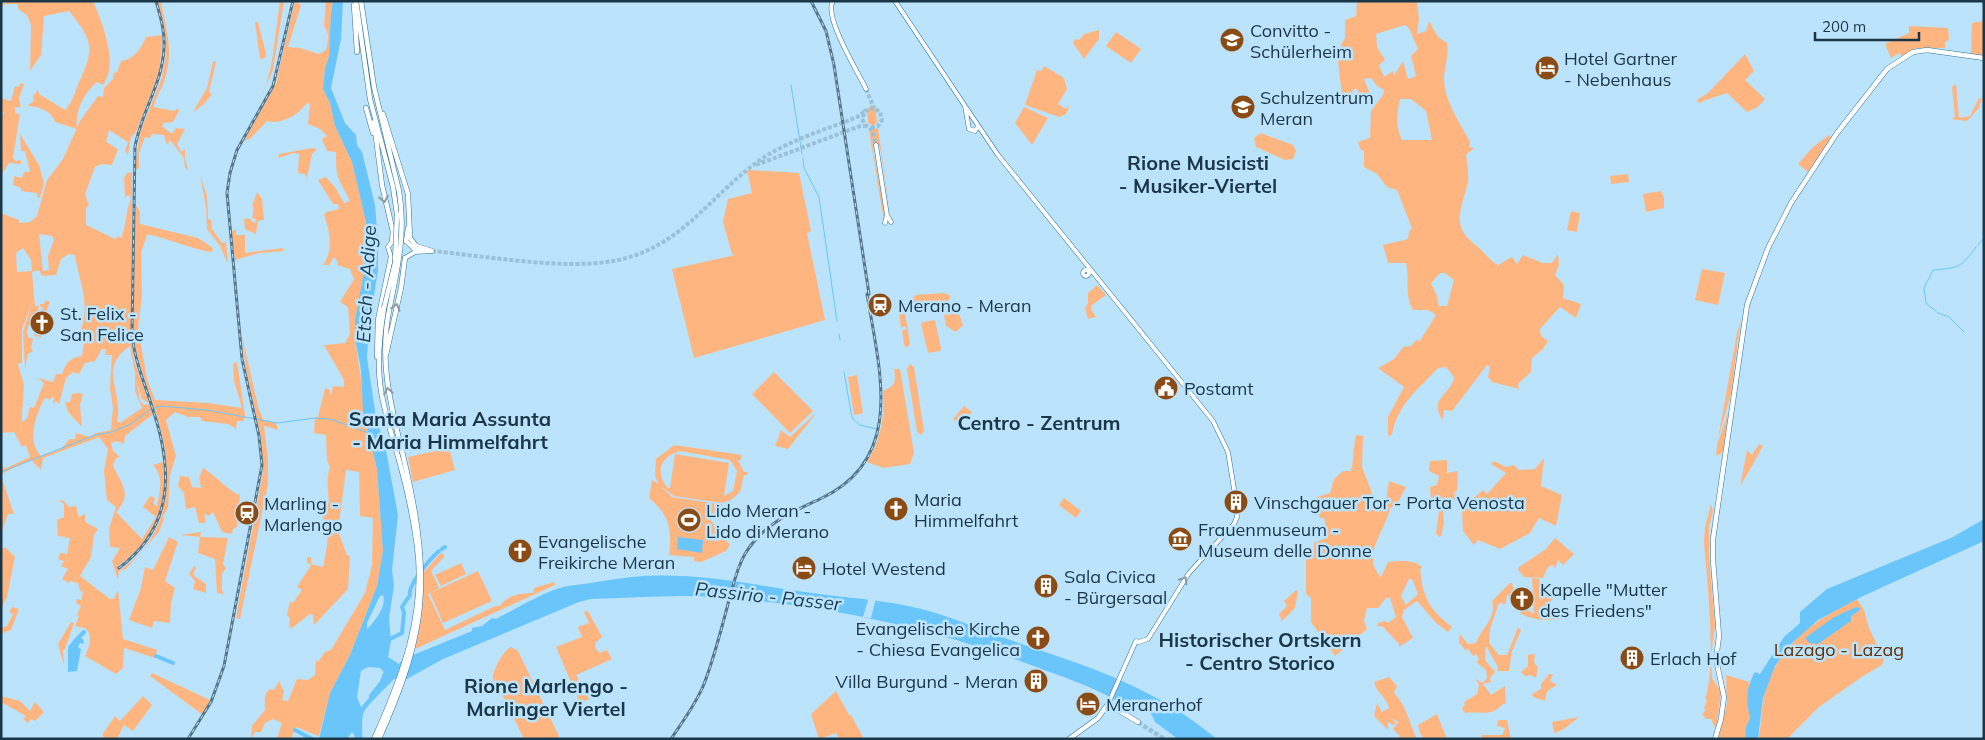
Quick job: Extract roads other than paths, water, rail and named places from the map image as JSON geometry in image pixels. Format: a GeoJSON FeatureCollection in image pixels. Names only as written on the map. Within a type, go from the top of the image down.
{"type":"FeatureCollection","features":[{"type":"Feature","properties":{"kind":"main road"},"geometry":{"type":"LineString","coordinates":[[355,1],[356,52]]}},
{"type":"Feature","properties":{"kind":"main road"},"geometry":{"type":"LineString","coordinates":[[355,1],[381,180]]}},
{"type":"Feature","properties":{"kind":"main road"},"geometry":{"type":"LineString","coordinates":[[361,1],[374,87],[399,191],[402,220],[401,247],[385,331],[384,361],[419,546],[421,600],[413,651],[379,739]]}},
{"type":"Feature","properties":{"kind":"main road"},"geometry":{"type":"LineString","coordinates":[[833,1],[830,14],[866,89]]}},
{"type":"Feature","properties":{"kind":"main road"},"geometry":{"type":"LineString","coordinates":[[895,1],[978,128],[1085,262],[1088,271],[1099,280],[1219,430],[1228,452],[1236,502],[1236,522],[1189,573],[1150,636],[1145,641],[1138,643],[1129,654],[1108,704],[1098,718],[1069,739]]}},
{"type":"Feature","properties":{"kind":"main road"},"geometry":{"type":"LineString","coordinates":[[1715,739],[1721,720],[1724,697],[1716,659],[1719,636],[1713,544],[1743,323],[1755,278],[1775,232],[1799,190],[1837,133],[1881,74],[1918,51],[1941,50],[1984,58]]}},
{"type":"Feature","properties":{"kind":"main road"},"geometry":{"type":"LineString","coordinates":[[374,87],[378,93],[408,192],[410,234],[413,243],[416,246],[432,251]]}},
{"type":"Feature","properties":{"kind":"main road"},"geometry":{"type":"LineString","coordinates":[[370,99],[393,187],[397,214],[395,263],[384,308],[379,365],[383,403],[407,492],[419,546],[416,615],[409,650],[401,683],[374,739]]}},
{"type":"Feature","properties":{"kind":"main road"},"geometry":{"type":"LineString","coordinates":[[965,106],[970,130],[978,128]]}},
{"type":"Feature","properties":{"kind":"main road"},"geometry":{"type":"LineString","coordinates":[[366,108],[394,240],[388,248],[391,257],[378,320],[376,357],[379,365]]}},
{"type":"Feature","properties":{"kind":"main road"},"geometry":{"type":"LineString","coordinates":[[969,125],[978,128]]}},
{"type":"Feature","properties":{"kind":"main road"},"geometry":{"type":"LineString","coordinates":[[876,145],[887,215],[891,222]]}},
{"type":"Feature","properties":{"kind":"main road"},"geometry":{"type":"LineString","coordinates":[[885,223],[887,215]]}},
{"type":"Feature","properties":{"kind":"main road"},"geometry":{"type":"LineString","coordinates":[[410,220],[406,240],[410,246],[416,250],[432,251]]}},
{"type":"Feature","properties":{"kind":"main road"},"geometry":{"type":"LineString","coordinates":[[409,254],[410,246]]}},
{"type":"Feature","properties":{"kind":"main road"},"geometry":{"type":"LineString","coordinates":[[384,361],[401,288],[405,258],[409,254],[432,251]]}},
{"type":"Feature","properties":{"kind":"main road"},"geometry":{"type":"LineString","coordinates":[[1108,704],[1138,722]]}},
{"type":"Feature","properties":{"kind":"water","name":"Passirio - Passer"},"geometry":{"type":"Polygon","coordinates":[[[333,1],[343,1],[341,39],[331,88],[345,123],[356,135],[357,145],[362,152],[375,205],[378,270],[369,327],[367,358],[376,417],[386,450],[398,515],[392,570],[394,586],[389,618],[391,641],[388,657],[399,664],[403,659],[472,631],[472,628],[482,626],[492,618],[496,619],[541,595],[560,588],[632,577],[679,576],[702,578],[893,603],[936,613],[1081,665],[1128,684],[1173,707],[1217,739],[1178,739],[1155,722],[1148,711],[1143,708],[1118,701],[1076,682],[1000,654],[920,630],[880,620],[798,606],[715,597],[653,596],[591,599],[579,602],[443,659],[407,679],[394,679],[364,711],[362,739],[354,739],[355,736],[352,732],[347,739],[319,739],[330,693],[350,655],[377,586],[383,551],[377,469],[363,411],[361,370],[355,339],[355,320],[364,272],[366,222],[352,162],[335,126],[330,103],[323,89],[325,69],[329,56],[333,1]],[[383,595],[380,596],[367,623],[367,629],[377,618],[382,608],[383,595]],[[368,667],[361,671],[357,697],[361,707],[385,680],[385,673],[380,668],[368,667]]]}},
{"type":"Feature","properties":{"kind":"water"},"geometry":{"type":"Polygon","coordinates":[[[1984,519],[1984,541],[1863,596],[1818,620],[1790,645],[1775,666],[1763,698],[1758,739],[1745,739],[1746,727],[1750,718],[1748,694],[1752,678],[1755,672],[1760,674],[1784,637],[1800,623],[1800,612],[1827,589],[1953,537],[1984,519]]]}},
{"type":"Feature","properties":{"kind":"water"},"geometry":{"type":"Polygon","coordinates":[[[678,537],[703,540],[702,553],[677,549],[678,537]]]}},
{"type":"Feature","properties":{"kind":"water"},"geometry":{"type":"Polygon","coordinates":[[[1856,607],[1860,608],[1859,611],[1851,616],[1851,621],[1818,644],[1809,643],[1805,638],[1834,617],[1856,607]]]}},
{"type":"Feature","properties":{"kind":"water"},"geometry":{"type":"Polygon","coordinates":[[[76,637],[83,639],[84,644],[80,643],[78,647],[81,649],[77,671],[68,672],[68,647],[76,637]]]}},
{"type":"Feature","properties":{"kind":"waterway"},"geometry":{"type":"LineString","coordinates":[[791,85],[802,154]]}},
{"type":"Feature","properties":{"kind":"waterway"},"geometry":{"type":"LineString","coordinates":[[803,158],[804,168],[819,197],[837,321]]}},
{"type":"Feature","properties":{"kind":"waterway"},"geometry":{"type":"LineString","coordinates":[[1978,245],[1984,238]]}},
{"type":"Feature","properties":{"kind":"waterway"},"geometry":{"type":"LineString","coordinates":[[1964,332],[1949,317],[1938,313],[1926,303],[1924,288],[1933,270],[1958,266],[1976,247]]}},
{"type":"Feature","properties":{"kind":"waterway"},"geometry":{"type":"LineString","coordinates":[[839,334],[840,340]]}},
{"type":"Feature","properties":{"kind":"waterway"},"geometry":{"type":"LineString","coordinates":[[844,372],[852,418],[860,425],[876,429]]}},
{"type":"Feature","properties":{"kind":"waterway"},"geometry":{"type":"LineString","coordinates":[[1,472],[95,435],[112,432],[131,424],[149,410],[161,406],[207,410],[277,423],[315,418],[330,419],[369,433]]}},
{"type":"Feature","properties":{"kind":"waterway"},"geometry":{"type":"LineString","coordinates":[[388,640],[402,633],[404,613],[402,607],[410,595],[415,579],[439,551]]}},
{"type":"Feature","properties":{"kind":"waterway"},"geometry":{"type":"LineString","coordinates":[[78,638],[84,632]]}},
{"type":"Feature","properties":{"kind":"waterway"},"geometry":{"type":"LineString","coordinates":[[156,656],[173,663]]}},
{"type":"Feature","properties":{"kind":"waterway","name":"Etsch - Adige"},"geometry":{"type":"LineString","coordinates":[[372,696],[383,682],[387,671]]}},
{"type":"Feature","properties":{"kind":"waterway"},"geometry":{"type":"LineString","coordinates":[[295,730],[312,739]]}},
{"type":"Feature","properties":{"kind":"tunnel"},"geometry":{"type":"LineString","coordinates":[[866,89],[874,108]]}},
{"type":"Feature","properties":{"kind":"tunnel"},"geometry":{"type":"LineString","coordinates":[[871,128],[878,126],[882,120],[880,112],[874,108],[865,111],[862,119],[865,125],[872,130],[876,145]]}},
{"type":"Feature","properties":{"kind":"tunnel"},"geometry":{"type":"LineString","coordinates":[[432,251],[570,264],[613,261],[637,255],[676,233],[693,220],[742,174],[771,153],[795,141],[857,117],[864,112]]}},
{"type":"Feature","properties":{"kind":"tunnel"},"geometry":{"type":"LineString","coordinates":[[756,165],[860,126],[866,126]]}},
{"type":"Feature","properties":{"kind":"tunnel"},"geometry":{"type":"LineString","coordinates":[[1138,722],[1164,739]]}},
{"type":"Feature","properties":{"kind":"railway"},"geometry":{"type":"LineString","coordinates":[[119,568],[137,552],[150,534],[159,516],[166,476],[160,432],[137,362],[132,333],[135,147],[160,73],[164,47],[163,29],[156,1]]}},
{"type":"Feature","properties":{"kind":"railway"},"geometry":{"type":"LineString","coordinates":[[188,739],[211,702],[224,666],[262,465],[259,436],[242,359],[227,193],[230,173],[237,150],[273,86],[293,1]]}},
{"type":"Feature","properties":{"kind":"railway"},"geometry":{"type":"LineString","coordinates":[[811,1],[826,31],[834,65],[869,294]]}},
{"type":"Feature","properties":{"kind":"railway"},"geometry":{"type":"LineString","coordinates":[[671,739],[704,684],[737,572],[752,544],[778,520],[820,499],[847,482],[866,461],[876,436],[881,410],[877,352],[867,294]]}},
{"type":"Feature","properties":{"kind":"place","name":"Convitto - Schülerheim"},"geometry":{"type":"Point","coordinates":[1232,40]}},
{"type":"Feature","properties":{"kind":"place","name":"Hotel Gartner - Nebenhaus"},"geometry":{"type":"Point","coordinates":[1547,68]}},
{"type":"Feature","properties":{"kind":"place","name":"Schulzentrum Meran"},"geometry":{"type":"Point","coordinates":[1243,107]}},
{"type":"Feature","properties":{"kind":"place","name":"Merano - Meran"},"geometry":{"type":"Point","coordinates":[880,305]}},
{"type":"Feature","properties":{"kind":"place","name":"St. Felix - San Felice"},"geometry":{"type":"Point","coordinates":[42,323]}},
{"type":"Feature","properties":{"kind":"place","name":"Postamt"},"geometry":{"type":"Point","coordinates":[1166,388]}},
{"type":"Feature","properties":{"kind":"place","name":"Vinschgauer Tor - Porta Venosta"},"geometry":{"type":"Point","coordinates":[1236,502]}},
{"type":"Feature","properties":{"kind":"place","name":"Maria Himmelfahrt"},"geometry":{"type":"Point","coordinates":[896,509]}},
{"type":"Feature","properties":{"kind":"place","name":"Marling - Marlengo"},"geometry":{"type":"Point","coordinates":[247,513]}},
{"type":"Feature","properties":{"kind":"place","name":"Lido Meran - Lido di Merano"},"geometry":{"type":"Point","coordinates":[689,520]}},
{"type":"Feature","properties":{"kind":"place","name":"Frauenmuseum - Museum delle Donne"},"geometry":{"type":"Point","coordinates":[1180,539]}},
{"type":"Feature","properties":{"kind":"place","name":"Evangelische Freikirche Meran"},"geometry":{"type":"Point","coordinates":[520,551]}},
{"type":"Feature","properties":{"kind":"place","name":"Hotel Westend"},"geometry":{"type":"Point","coordinates":[804,568]}},
{"type":"Feature","properties":{"kind":"place","name":"Sala Civica - Bürgersaal"},"geometry":{"type":"Point","coordinates":[1046,586]}},
{"type":"Feature","properties":{"kind":"place","name":"Kapelle \"Mutter des Friedens\""},"geometry":{"type":"Point","coordinates":[1522,599]}},
{"type":"Feature","properties":{"kind":"place","name":"Evangelische Kirche - Chiesa Evangelica"},"geometry":{"type":"Point","coordinates":[1038,638]}},
{"type":"Feature","properties":{"kind":"place","name":"Erlach Hof"},"geometry":{"type":"Point","coordinates":[1632,658]}},
{"type":"Feature","properties":{"kind":"place","name":"Villa Burgund - Meran"},"geometry":{"type":"Point","coordinates":[1036,681]}},
{"type":"Feature","properties":{"kind":"place","name":"Meranerhof"},"geometry":{"type":"Point","coordinates":[1088,704]}},
{"type":"Feature","properties":{"kind":"district","name":"Rione Musicisti - Musiker-Viertel"},"geometry":{"type":"Point","coordinates":[1198,174]}},
{"type":"Feature","properties":{"kind":"district","name":"Centro - Zentrum"},"geometry":{"type":"Point","coordinates":[1039,422]}},
{"type":"Feature","properties":{"kind":"district","name":"Santa Maria Assunta - Maria Himmelfahrt"},"geometry":{"type":"Point","coordinates":[450,430]}},
{"type":"Feature","properties":{"kind":"district","name":"Historischer Ortskern - Centro Storico"},"geometry":{"type":"Point","coordinates":[1260,650]}},
{"type":"Feature","properties":{"kind":"district","name":"Rione Marlengo - Marlinger Viertel"},"geometry":{"type":"Point","coordinates":[546,696]}},
{"type":"Feature","properties":{"kind":"park label","name":"Lazago - Lazag"},"geometry":{"type":"Point","coordinates":[1839,649]}}]}
